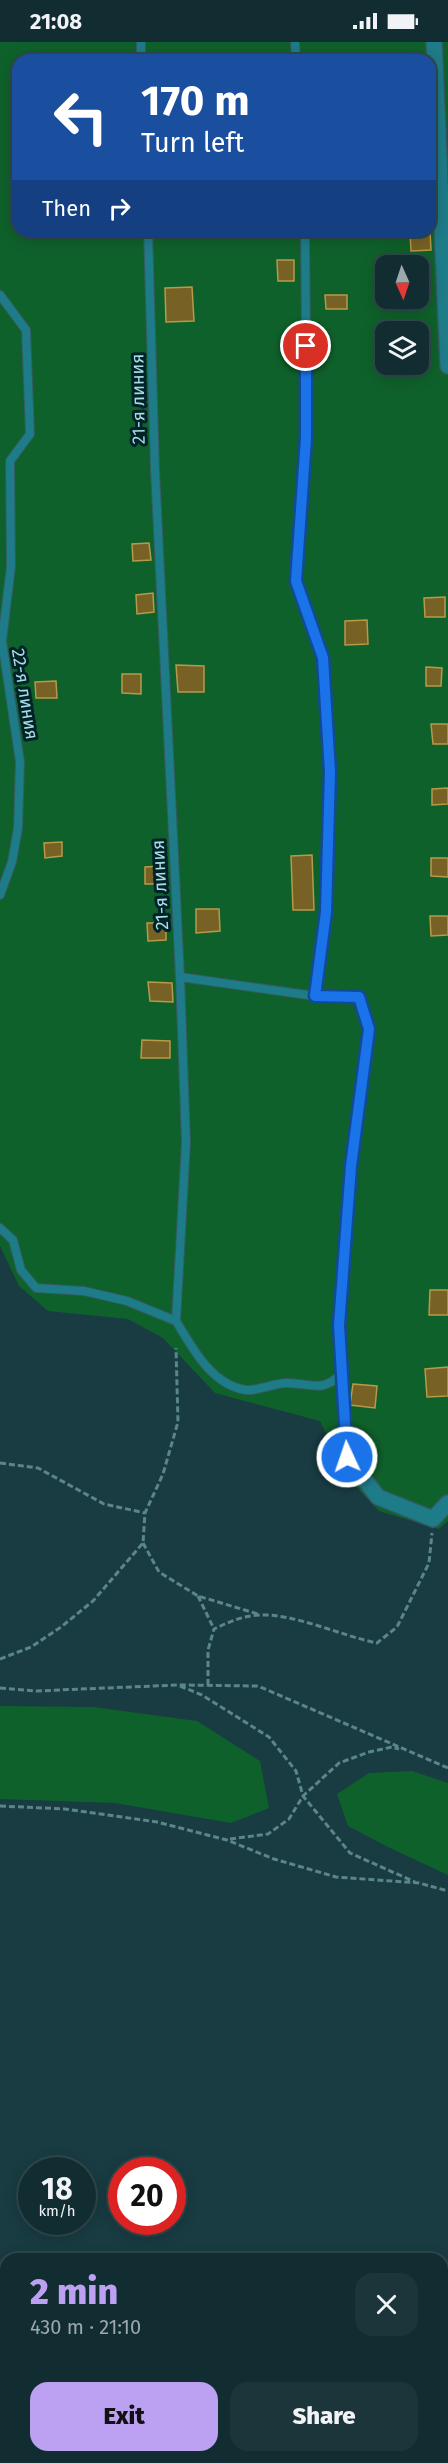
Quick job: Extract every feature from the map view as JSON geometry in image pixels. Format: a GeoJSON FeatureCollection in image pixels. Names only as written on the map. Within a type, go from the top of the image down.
{"type":"FeatureCollection","features":[{"type":"Feature","properties":{"kind":"street"},"geometry":{"type":"LineString","coordinates":[[436,85],[448,366]]}},
{"type":"Feature","properties":{"kind":"street"},"geometry":{"type":"LineString","coordinates":[[347,1457],[378,1497],[433,1519],[448,1503]]}},
{"type":"Feature","properties":{"kind":"lane","name":"21-я линия"},"geometry":{"type":"LineString","coordinates":[[148,237],[154,470],[180,977],[186,1142],[176,1321]]}},
{"type":"Feature","properties":{"kind":"lane"},"geometry":{"type":"LineString","coordinates":[[305,237],[306,438],[296,581],[323,658],[330,772],[326,912],[315,996]]}},
{"type":"Feature","properties":{"kind":"lane","name":"22-я линия"},"geometry":{"type":"LineString","coordinates":[[0,295],[26,330],[30,434],[10,460],[11,566],[2,641],[20,762],[18,828],[12,862],[0,896]]}},
{"type":"Feature","properties":{"kind":"lane"},"geometry":{"type":"LineString","coordinates":[[180,977],[315,996],[359,997],[369,1029],[351,1166],[339,1325],[347,1457]]}},
{"type":"Feature","properties":{"kind":"lane"},"geometry":{"type":"LineString","coordinates":[[0,1228],[13,1240],[21,1270],[36,1288],[84,1292],[127,1301],[176,1321],[203,1364],[230,1385],[248,1390],[287,1383],[314,1386],[332,1384],[342,1373]]}},
{"type":"Feature","properties":{"kind":"path"},"geometry":{"type":"LineString","coordinates":[[176,1321],[178,1422],[163,1474],[145,1513],[143,1543],[159,1572],[198,1596],[260,1615],[292,1620],[377,1643],[397,1627],[429,1563],[433,1519]]}},
{"type":"Feature","properties":{"kind":"path"},"geometry":{"type":"LineString","coordinates":[[0,1463],[38,1467],[104,1504],[145,1513]]}},
{"type":"Feature","properties":{"kind":"path"},"geometry":{"type":"LineString","coordinates":[[0,1659],[31,1647],[62,1627],[93,1601],[143,1543]]}},
{"type":"Feature","properties":{"kind":"path"},"geometry":{"type":"LineString","coordinates":[[198,1596],[214,1629],[208,1650],[208,1686]]}},
{"type":"Feature","properties":{"kind":"path"},"geometry":{"type":"LineString","coordinates":[[214,1629],[238,1618],[260,1615]]}},
{"type":"Feature","properties":{"kind":"path"},"geometry":{"type":"LineString","coordinates":[[179,1686],[202,1695],[268,1737],[296,1771],[303,1796],[350,1853],[419,1883],[448,1891]]}},
{"type":"Feature","properties":{"kind":"path"},"geometry":{"type":"LineString","coordinates":[[0,1688],[36,1691],[258,1686],[448,1768]]}},
{"type":"Feature","properties":{"kind":"path"},"geometry":{"type":"LineString","coordinates":[[227,1840],[268,1834],[289,1819],[303,1796],[339,1763],[369,1752],[392,1747],[412,1753]]}},
{"type":"Feature","properties":{"kind":"path"},"geometry":{"type":"LineString","coordinates":[[0,1806],[64,1809],[157,1822],[227,1840],[274,1859],[336,1877],[419,1883]]}},
{"type":"Feature","properties":{"kind":"green space"},"geometry":{"type":"Polygon","coordinates":[[[0,42],[448,42],[448,1521],[439,1529],[379,1511],[348,1478],[320,1421],[215,1393],[163,1338],[128,1319],[48,1311],[19,1286],[0,1246],[0,42]]]}},
{"type":"Feature","properties":{"kind":"green space"},"geometry":{"type":"Polygon","coordinates":[[[0,1706],[93,1707],[197,1721],[260,1761],[269,1808],[231,1823],[115,1803],[0,1799],[0,1706]]]}},
{"type":"Feature","properties":{"kind":"green space"},"geometry":{"type":"Polygon","coordinates":[[[412,1771],[448,1783],[448,1875],[348,1826],[337,1794],[369,1773],[412,1771]]]}},
{"type":"Feature","properties":{"kind":"building"},"geometry":{"type":"Polygon","coordinates":[[[410,237],[430,237],[431,250],[411,251],[410,237]]]}},
{"type":"Feature","properties":{"kind":"building"},"geometry":{"type":"Polygon","coordinates":[[[277,260],[294,260],[294,281],[278,281],[277,260]]]}},
{"type":"Feature","properties":{"kind":"building"},"geometry":{"type":"Polygon","coordinates":[[[192,287],[194,321],[166,322],[165,288],[192,287]]]}},
{"type":"Feature","properties":{"kind":"building"},"geometry":{"type":"Polygon","coordinates":[[[325,295],[347,295],[347,309],[326,309],[325,295]]]}},
{"type":"Feature","properties":{"kind":"building"},"geometry":{"type":"Polygon","coordinates":[[[149,543],[151,560],[133,561],[132,544],[149,543]]]}},
{"type":"Feature","properties":{"kind":"building"},"geometry":{"type":"Polygon","coordinates":[[[153,593],[154,612],[137,614],[136,595],[153,593]]]}},
{"type":"Feature","properties":{"kind":"building"},"geometry":{"type":"Polygon","coordinates":[[[445,597],[445,617],[425,617],[424,598],[445,597]]]}},
{"type":"Feature","properties":{"kind":"building"},"geometry":{"type":"Polygon","coordinates":[[[367,620],[368,644],[345,645],[345,621],[367,620]]]}},
{"type":"Feature","properties":{"kind":"building"},"geometry":{"type":"Polygon","coordinates":[[[176,665],[204,666],[204,692],[178,692],[176,665]]]}},
{"type":"Feature","properties":{"kind":"building"},"geometry":{"type":"Polygon","coordinates":[[[426,667],[442,668],[441,686],[426,686],[426,667]]]}},
{"type":"Feature","properties":{"kind":"building"},"geometry":{"type":"Polygon","coordinates":[[[122,674],[141,674],[141,694],[122,693],[122,674]]]}},
{"type":"Feature","properties":{"kind":"building"},"geometry":{"type":"Polygon","coordinates":[[[56,681],[57,698],[36,698],[35,682],[56,681]]]}},
{"type":"Feature","properties":{"kind":"building"},"geometry":{"type":"Polygon","coordinates":[[[431,724],[448,724],[448,744],[433,744],[431,724]]]}},
{"type":"Feature","properties":{"kind":"building"},"geometry":{"type":"Polygon","coordinates":[[[448,788],[448,804],[432,805],[432,789],[448,788]]]}},
{"type":"Feature","properties":{"kind":"building"},"geometry":{"type":"Polygon","coordinates":[[[62,842],[62,856],[45,858],[44,843],[62,842]]]}},
{"type":"Feature","properties":{"kind":"building"},"geometry":{"type":"Polygon","coordinates":[[[312,855],[314,910],[293,910],[291,856],[312,855]]]}},
{"type":"Feature","properties":{"kind":"building"},"geometry":{"type":"Polygon","coordinates":[[[431,858],[448,858],[448,877],[431,876],[431,858]]]}},
{"type":"Feature","properties":{"kind":"building"},"geometry":{"type":"Polygon","coordinates":[[[162,866],[162,884],[145,884],[145,867],[162,866]]]}},
{"type":"Feature","properties":{"kind":"building"},"geometry":{"type":"Polygon","coordinates":[[[196,909],[219,909],[220,931],[196,933],[196,909]]]}},
{"type":"Feature","properties":{"kind":"building"},"geometry":{"type":"Polygon","coordinates":[[[430,916],[448,916],[448,935],[431,936],[430,916]]]}},
{"type":"Feature","properties":{"kind":"building"},"geometry":{"type":"Polygon","coordinates":[[[147,923],[166,923],[166,940],[148,941],[147,923]]]}},
{"type":"Feature","properties":{"kind":"building"},"geometry":{"type":"Polygon","coordinates":[[[148,982],[172,983],[173,1002],[150,1001],[148,982]]]}},
{"type":"Feature","properties":{"kind":"building"},"geometry":{"type":"Polygon","coordinates":[[[142,1040],[170,1041],[170,1058],[141,1058],[142,1040]]]}},
{"type":"Feature","properties":{"kind":"building"},"geometry":{"type":"Polygon","coordinates":[[[430,1290],[448,1290],[448,1315],[429,1315],[430,1290]]]}},
{"type":"Feature","properties":{"kind":"building"},"geometry":{"type":"Polygon","coordinates":[[[448,1367],[448,1396],[427,1397],[425,1369],[448,1367]]]}},
{"type":"Feature","properties":{"kind":"building"},"geometry":{"type":"Polygon","coordinates":[[[353,1384],[377,1386],[375,1408],[350,1405],[353,1384]]]}},
{"type":"Feature","properties":{"kind":"route"},"geometry":{"type":"LineString","coordinates":[[306,346],[306,438],[296,581],[323,658],[330,772],[326,912],[315,996],[359,997],[369,1029],[351,1166],[339,1325],[347,1457]]}}]}
